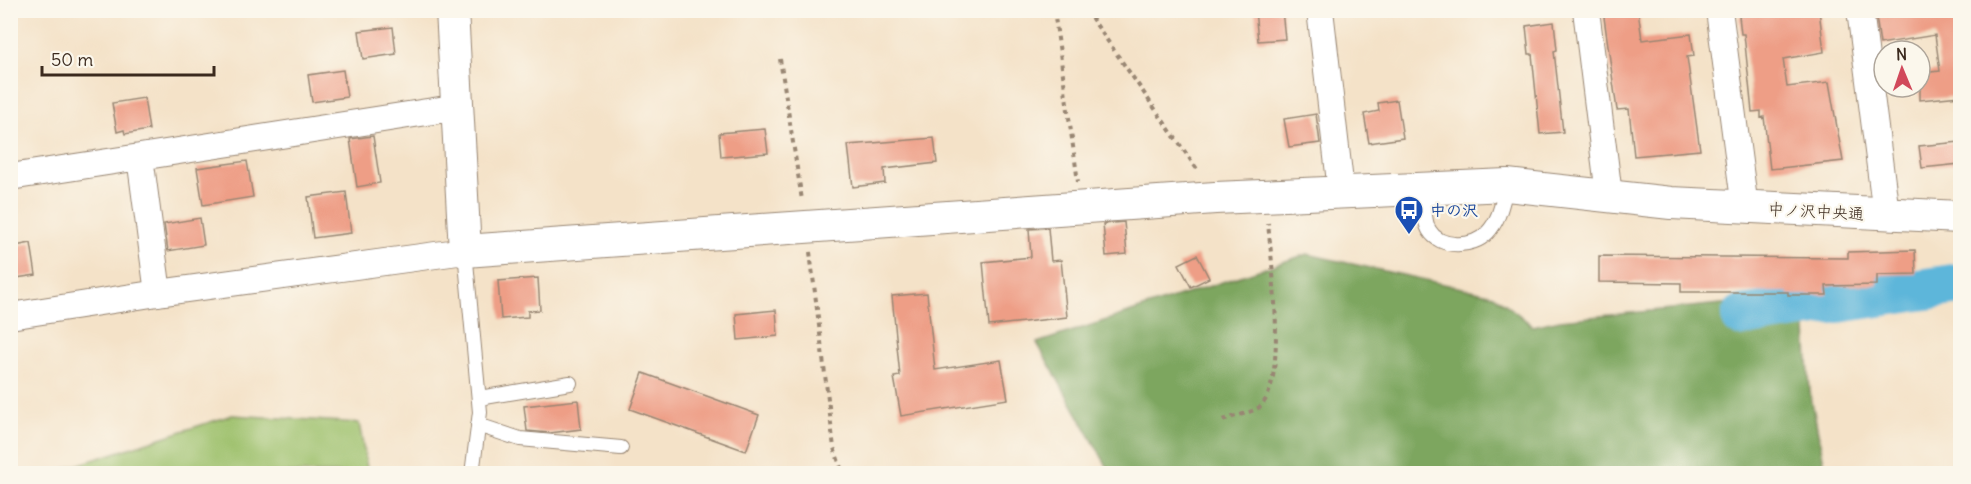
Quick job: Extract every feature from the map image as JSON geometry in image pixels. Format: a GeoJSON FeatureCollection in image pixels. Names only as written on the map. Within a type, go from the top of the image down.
{"type":"FeatureCollection","features":[{"type":"Feature","properties":{"kind":"street"},"geometry":{"type":"LineString","coordinates":[[10,316],[158,293],[465,251],[452,10]]}},
{"type":"Feature","properties":{"kind":"street"},"geometry":{"type":"LineString","coordinates":[[1320,10],[1341,191]]}},
{"type":"Feature","properties":{"kind":"street"},"geometry":{"type":"LineString","coordinates":[[1586,10],[1609,195]]}},
{"type":"Feature","properties":{"kind":"street"},"geometry":{"type":"LineString","coordinates":[[1719,10],[1745,208]]}},
{"type":"Feature","properties":{"kind":"street"},"geometry":{"type":"LineString","coordinates":[[1860,10],[1886,214]]}},
{"type":"Feature","properties":{"kind":"street"},"geometry":{"type":"LineString","coordinates":[[10,177],[459,107]]}},
{"type":"Feature","properties":{"kind":"street"},"geometry":{"type":"LineString","coordinates":[[140,158],[158,293]]}},
{"type":"Feature","properties":{"kind":"street","name":"中ノ沢中央通"},"geometry":{"type":"LineString","coordinates":[[465,251],[1082,206],[1341,191],[1507,185],[1671,203],[1960,217]]}},
{"type":"Feature","properties":{"kind":"lane"},"geometry":{"type":"LineString","coordinates":[[1424,188],[1428,229],[1439,240],[1454,244],[1473,242],[1487,234],[1498,218],[1507,185]]}},
{"type":"Feature","properties":{"kind":"lane"},"geometry":{"type":"LineString","coordinates":[[465,251],[478,398],[478,425],[472,474]]}},
{"type":"Feature","properties":{"kind":"lane"},"geometry":{"type":"LineString","coordinates":[[478,398],[570,383]]}},
{"type":"Feature","properties":{"kind":"lane"},"geometry":{"type":"LineString","coordinates":[[478,425],[520,439],[621,448]]}},
{"type":"Feature","properties":{"kind":"path"},"geometry":{"type":"LineString","coordinates":[[1054,10],[1082,206]]}},
{"type":"Feature","properties":{"kind":"path"},"geometry":{"type":"LineString","coordinates":[[1086,10],[1215,198]]}},
{"type":"Feature","properties":{"kind":"path"},"geometry":{"type":"LineString","coordinates":[[780,59],[806,225],[834,448],[843,474]]}},
{"type":"Feature","properties":{"kind":"path"},"geometry":{"type":"LineString","coordinates":[[1222,420],[1259,408],[1272,389],[1277,322],[1266,195]]}},
{"type":"Feature","properties":{"kind":"green space"},"geometry":{"type":"Polygon","coordinates":[[[1307,254],[1494,295],[1533,326],[1560,320],[1741,302],[1804,299],[1810,392],[1826,473],[1111,473],[1037,343],[1307,254]]]}},
{"type":"Feature","properties":{"kind":"green space"},"geometry":{"type":"Polygon","coordinates":[[[232,415],[359,423],[368,473],[52,473],[232,415]]]}},
{"type":"Feature","properties":{"kind":"building"},"geometry":{"type":"Polygon","coordinates":[[[1255,10],[1282,10],[1285,39],[1258,41],[1255,10]]]}},
{"type":"Feature","properties":{"kind":"building"},"geometry":{"type":"Polygon","coordinates":[[[1603,10],[1638,10],[1642,40],[1691,34],[1694,56],[1687,57],[1700,150],[1634,156],[1629,109],[1617,110],[1603,10]]]}},
{"type":"Feature","properties":{"kind":"building"},"geometry":{"type":"Polygon","coordinates":[[[1747,10],[1819,10],[1824,52],[1783,59],[1787,87],[1829,82],[1843,161],[1770,169],[1764,117],[1761,118],[1761,111],[1752,112],[1744,34],[1741,34],[1739,16],[1747,15],[1747,10]]]}},
{"type":"Feature","properties":{"kind":"building"},"geometry":{"type":"Polygon","coordinates":[[[1908,10],[1910,16],[1960,10],[1960,96],[1932,99],[1932,72],[1940,71],[1935,35],[1911,39],[1879,39],[1876,16],[1908,10]]]}},
{"type":"Feature","properties":{"kind":"building"},"geometry":{"type":"Polygon","coordinates":[[[1554,22],[1557,50],[1554,51],[1563,132],[1540,134],[1532,54],[1529,54],[1526,26],[1554,22]]]}},
{"type":"Feature","properties":{"kind":"building"},"geometry":{"type":"Polygon","coordinates":[[[393,27],[396,54],[363,59],[359,31],[393,27]]]}},
{"type":"Feature","properties":{"kind":"building"},"geometry":{"type":"Polygon","coordinates":[[[343,70],[347,97],[312,102],[308,75],[343,70]]]}},
{"type":"Feature","properties":{"kind":"building"},"geometry":{"type":"Polygon","coordinates":[[[144,98],[149,130],[125,134],[124,130],[117,132],[112,103],[144,98]]]}},
{"type":"Feature","properties":{"kind":"building"},"geometry":{"type":"Polygon","coordinates":[[[1397,100],[1403,138],[1369,143],[1364,114],[1379,111],[1378,103],[1397,100]]]}},
{"type":"Feature","properties":{"kind":"building"},"geometry":{"type":"Polygon","coordinates":[[[1316,114],[1320,143],[1289,147],[1284,119],[1316,114]]]}},
{"type":"Feature","properties":{"kind":"building"},"geometry":{"type":"Polygon","coordinates":[[[765,129],[768,153],[721,157],[719,133],[765,129]]]}},
{"type":"Feature","properties":{"kind":"building"},"geometry":{"type":"Polygon","coordinates":[[[373,136],[380,183],[357,187],[350,139],[373,136]]]}},
{"type":"Feature","properties":{"kind":"building"},"geometry":{"type":"Polygon","coordinates":[[[934,138],[937,163],[884,169],[885,183],[853,187],[848,145],[934,138]]]}},
{"type":"Feature","properties":{"kind":"building"},"geometry":{"type":"Polygon","coordinates":[[[1960,142],[1960,164],[1922,168],[1919,146],[1960,142]]]}},
{"type":"Feature","properties":{"kind":"building"},"geometry":{"type":"Polygon","coordinates":[[[247,161],[253,197],[203,205],[197,168],[247,161]]]}},
{"type":"Feature","properties":{"kind":"building"},"geometry":{"type":"Polygon","coordinates":[[[346,192],[351,233],[313,238],[308,197],[346,192]]]}},
{"type":"Feature","properties":{"kind":"building"},"geometry":{"type":"Polygon","coordinates":[[[200,218],[204,245],[168,251],[164,224],[200,218]]]}},
{"type":"Feature","properties":{"kind":"building"},"geometry":{"type":"Polygon","coordinates":[[[1124,222],[1127,254],[1106,256],[1103,224],[1124,222]]]}},
{"type":"Feature","properties":{"kind":"building"},"geometry":{"type":"Polygon","coordinates":[[[1048,228],[1051,261],[1061,260],[1067,317],[989,326],[983,262],[1031,257],[1029,229],[1048,228]]]}},
{"type":"Feature","properties":{"kind":"building"},"geometry":{"type":"Polygon","coordinates":[[[31,243],[36,275],[10,279],[10,247],[31,243]]]}},
{"type":"Feature","properties":{"kind":"building"},"geometry":{"type":"Polygon","coordinates":[[[1915,250],[1916,274],[1877,275],[1877,285],[1826,286],[1827,295],[1788,295],[1788,292],[1681,292],[1681,283],[1599,282],[1599,256],[1848,258],[1848,252],[1915,250]]]}},
{"type":"Feature","properties":{"kind":"building"},"geometry":{"type":"Polygon","coordinates":[[[1197,255],[1209,278],[1191,287],[1179,264],[1197,255]]]}},
{"type":"Feature","properties":{"kind":"building"},"geometry":{"type":"Polygon","coordinates":[[[538,278],[540,310],[528,311],[528,317],[501,319],[498,281],[538,278]]]}},
{"type":"Feature","properties":{"kind":"building"},"geometry":{"type":"Polygon","coordinates":[[[927,293],[935,370],[1001,360],[1008,399],[901,416],[894,377],[900,376],[892,296],[927,293]]]}},
{"type":"Feature","properties":{"kind":"building"},"geometry":{"type":"Polygon","coordinates":[[[776,310],[778,336],[738,340],[736,314],[776,310]]]}},
{"type":"Feature","properties":{"kind":"building"},"geometry":{"type":"Polygon","coordinates":[[[643,373],[759,415],[746,451],[630,409],[643,373]]]}},
{"type":"Feature","properties":{"kind":"building"},"geometry":{"type":"Polygon","coordinates":[[[578,400],[581,429],[550,433],[527,431],[524,406],[578,400]]]}},
{"type":"Feature","properties":{"kind":"waterway"},"geometry":{"type":"LineString","coordinates":[[1742,316],[1960,284]]}},
{"type":"Feature","properties":{"kind":"place","name":"中の沢"},"geometry":{"type":"Point","coordinates":[1409,236]}}]}
